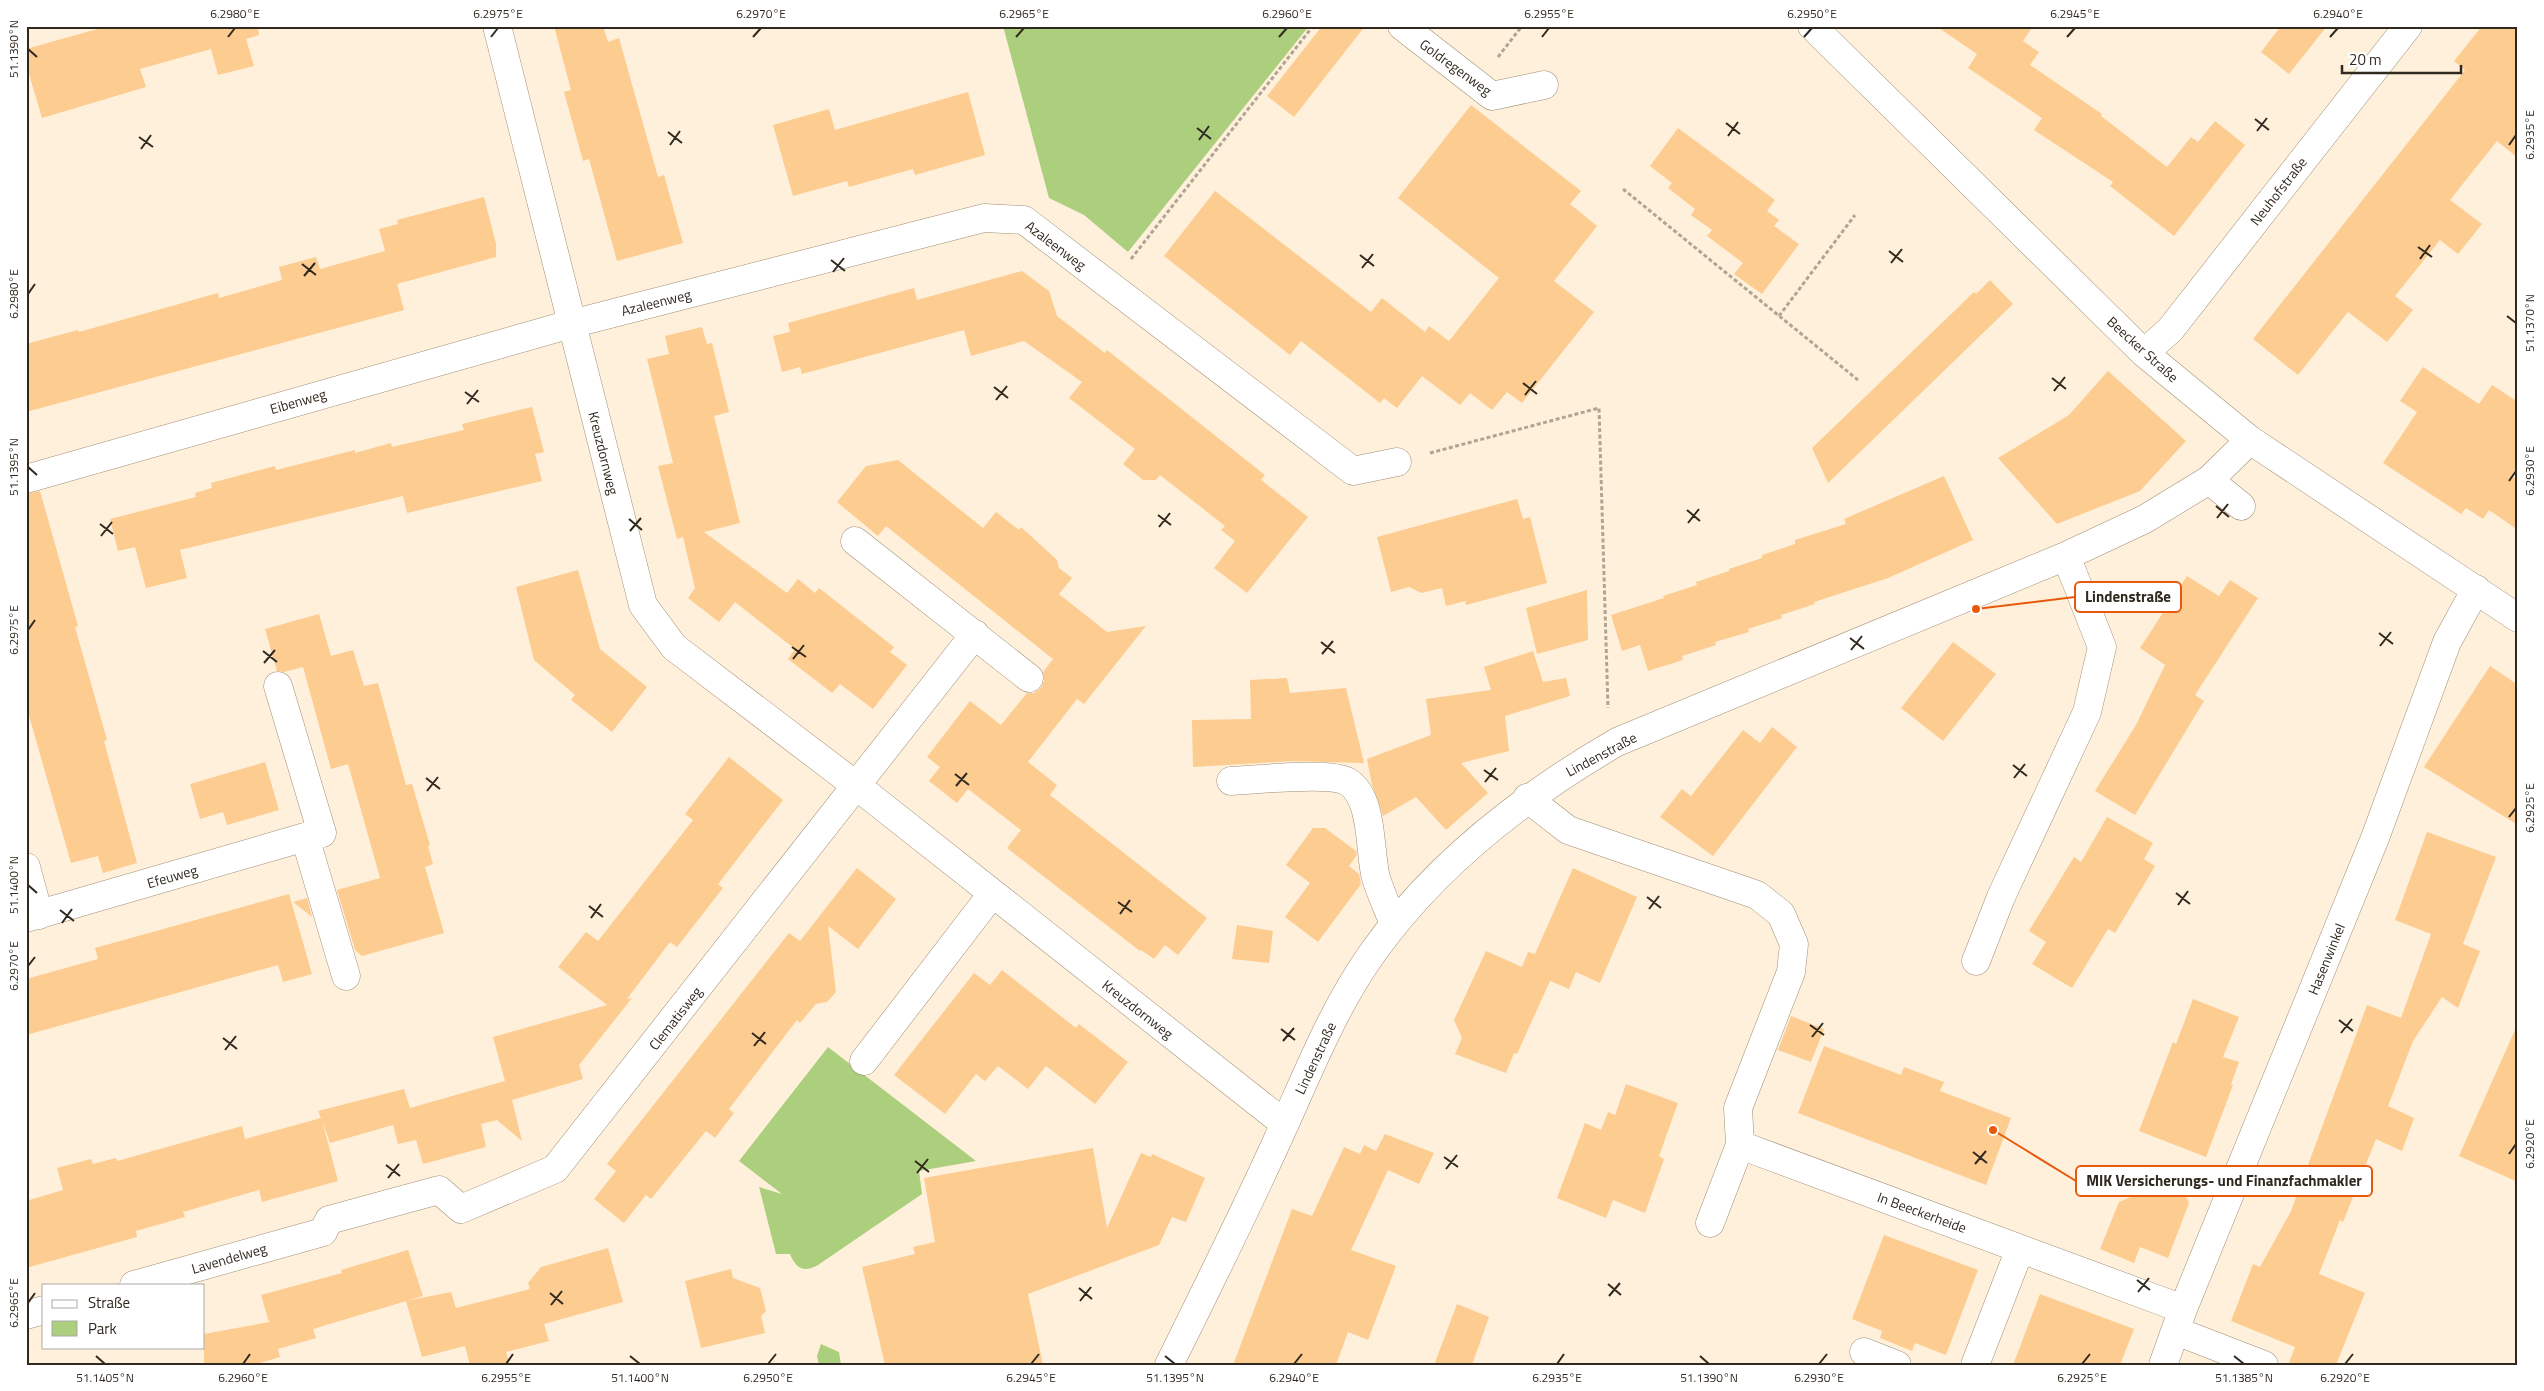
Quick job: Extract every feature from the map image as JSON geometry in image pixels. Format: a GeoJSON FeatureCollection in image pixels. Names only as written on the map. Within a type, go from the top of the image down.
{"type":"FeatureCollection","features":[{"type":"Feature","properties":{"kind":"street","name":"Kreuzdornweg"},"geometry":{"type":"LineString","coordinates":[[496,26],[643,605],[674,647],[858,786],[992,894],[1285,1124]]}},
{"type":"Feature","properties":{"kind":"street","name":"Goldregenweg"},"geometry":{"type":"LineString","coordinates":[[1402,26],[1492,96],[1544,84]]}},
{"type":"Feature","properties":{"kind":"street","name":"Beecker Straße"},"geometry":{"type":"LineString","coordinates":[[1812,26],[2144,353],[2250,440],[2476,588],[2518,618]]}},
{"type":"Feature","properties":{"kind":"street","name":"Neuhofstraße"},"geometry":{"type":"LineString","coordinates":[[2144,353],[2170,330],[2408,26]]}},
{"type":"Feature","properties":{"kind":"street","name":"Azaleenweg"},"geometry":{"type":"LineString","coordinates":[[571,324],[984,218],[1024,220],[1353,471],[1397,462]]}},
{"type":"Feature","properties":{"kind":"street","name":"Eibenweg"},"geometry":{"type":"LineString","coordinates":[[26,479],[571,324]]}},
{"type":"Feature","properties":{"kind":"street","name":"Lindenstraße"},"geometry":{"type":"LineString","coordinates":[[1169,1365],[1285,1124],[1330,1023],[1370,956],[1394,924],[1430,883],[1527,798],[1572,768],[1617,742],[2066,556],[2145,519],[2209,480],[2250,440]]}},
{"type":"Feature","properties":{"kind":"street"},"geometry":{"type":"LineString","coordinates":[[2209,480],[2241,506]]}},
{"type":"Feature","properties":{"kind":"street"},"geometry":{"type":"LineString","coordinates":[[855,541],[1029,678]]}},
{"type":"Feature","properties":{"kind":"street"},"geometry":{"type":"LineString","coordinates":[[1976,962],[2001,897],[2090,703],[2102,647],[2066,556]]}},
{"type":"Feature","properties":{"kind":"street","name":"Hasenwinkel"},"geometry":{"type":"LineString","coordinates":[[2163,1365],[2375,838],[2438,637],[2476,588]]}},
{"type":"Feature","properties":{"kind":"street"},"geometry":{"type":"LineString","coordinates":[[858,786],[975,634]]}},
{"type":"Feature","properties":{"kind":"street","name":"Efeuweg"},"geometry":{"type":"LineString","coordinates":[[26,868],[33,916],[322,833],[278,686]]}},
{"type":"Feature","properties":{"kind":"street"},"geometry":{"type":"LineString","coordinates":[[1231,781],[1329,777],[1348,782],[1360,793],[1365,809],[1376,878],[1394,924]]}},
{"type":"Feature","properties":{"kind":"street","name":"Clematisweg"},"geometry":{"type":"LineString","coordinates":[[323,1232],[329,1220],[439,1190],[461,1209],[555,1169],[858,786]]}},
{"type":"Feature","properties":{"kind":"street"},"geometry":{"type":"LineString","coordinates":[[1527,798],[1568,830],[1757,895],[1781,914],[1794,944],[1791,972],[1738,1108],[1740,1145],[1710,1223]]}},
{"type":"Feature","properties":{"kind":"street"},"geometry":{"type":"LineString","coordinates":[[306,837],[346,976]]}},
{"type":"Feature","properties":{"kind":"street"},"geometry":{"type":"LineString","coordinates":[[864,1061],[992,894]]}},
{"type":"Feature","properties":{"kind":"street","name":"In Beeckerheide"},"geometry":{"type":"LineString","coordinates":[[1740,1145],[2020,1249],[2180,1320]]}},
{"type":"Feature","properties":{"kind":"street","name":"Lavendelweg"},"geometry":{"type":"LineString","coordinates":[[138,1284],[323,1232]]}},
{"type":"Feature","properties":{"kind":"street"},"geometry":{"type":"LineString","coordinates":[[1975,1365],[2020,1249]]}},
{"type":"Feature","properties":{"kind":"street"},"geometry":{"type":"LineString","coordinates":[[26,1315],[42,1311]]}},
{"type":"Feature","properties":{"kind":"street"},"geometry":{"type":"LineString","coordinates":[[2180,1320],[2264,1365]]}},
{"type":"Feature","properties":{"kind":"street"},"geometry":{"type":"LineString","coordinates":[[1864,1352],[1897,1365]]}},
{"type":"Feature","properties":{"kind":"path"},"geometry":{"type":"LineString","coordinates":[[1110,286],[1313,26]]}},
{"type":"Feature","properties":{"kind":"path"},"geometry":{"type":"LineString","coordinates":[[1623,188],[1858,380]]}},
{"type":"Feature","properties":{"kind":"path"},"geometry":{"type":"LineString","coordinates":[[1779,316],[1855,215]]}},
{"type":"Feature","properties":{"kind":"path"},"geometry":{"type":"LineString","coordinates":[[1397,462],[1599,408],[1608,718],[1617,742]]}},
{"type":"Feature","properties":{"kind":"green space"},"geometry":{"type":"Polygon","coordinates":[[[1003,26],[1309,26],[1128,252],[1084,215],[1049,198],[1003,26]]]}},
{"type":"Feature","properties":{"kind":"green space"},"geometry":{"type":"Polygon","coordinates":[[[828,1047],[976,1161],[919,1171],[922,1194],[818,1265],[805,1269],[795,1263],[790,1254],[776,1254],[759,1187],[782,1194],[739,1161],[828,1047]]]}},
{"type":"Feature","properties":{"kind":"green space"},"geometry":{"type":"Polygon","coordinates":[[[821,1344],[839,1352],[841,1365],[819,1365],[817,1356],[821,1344]]]}},
{"type":"Feature","properties":{"kind":"building"},"geometry":{"type":"Polygon","coordinates":[[[108,26],[258,26],[259,35],[246,39],[254,66],[218,75],[211,49],[140,69],[146,87],[42,118],[26,64],[26,49],[108,26]]]}},
{"type":"Feature","properties":{"kind":"building"},"geometry":{"type":"Polygon","coordinates":[[[554,26],[603,26],[608,42],[619,38],[658,177],[664,175],[683,243],[617,261],[589,159],[583,161],[564,92],[571,90],[554,26]]]}},
{"type":"Feature","properties":{"kind":"building"},"geometry":{"type":"Polygon","coordinates":[[[1322,26],[1365,26],[1294,117],[1267,96],[1322,26]]]}},
{"type":"Feature","properties":{"kind":"building"},"geometry":{"type":"Polygon","coordinates":[[[1936,26],[2033,26],[2023,41],[2039,52],[2030,65],[2102,114],[2101,116],[2167,167],[2191,137],[2198,142],[2215,121],[2245,145],[2174,236],[2110,186],[2113,182],[2034,130],[2042,118],[1968,68],[1977,54],[1936,26]]]}},
{"type":"Feature","properties":{"kind":"building"},"geometry":{"type":"Polygon","coordinates":[[[2281,26],[2327,26],[2289,74],[2261,52],[2281,26]]]}},
{"type":"Feature","properties":{"kind":"building"},"geometry":{"type":"Polygon","coordinates":[[[2482,26],[2518,26],[2518,158],[2497,141],[2450,200],[2482,224],[2458,254],[2440,240],[2395,296],[2413,310],[2387,342],[2348,312],[2298,375],[2253,339],[2465,70],[2454,61],[2482,26]]]}},
{"type":"Feature","properties":{"kind":"building"},"geometry":{"type":"Polygon","coordinates":[[[968,92],[985,155],[915,175],[913,169],[849,187],[847,181],[793,196],[773,125],[829,109],[835,130],[968,92]]]}},
{"type":"Feature","properties":{"kind":"building"},"geometry":{"type":"Polygon","coordinates":[[[1471,105],[1581,191],[1570,204],[1597,226],[1554,281],[1594,312],[1522,403],[1507,392],[1492,410],[1470,393],[1460,405],[1422,376],[1397,408],[1384,398],[1380,403],[1301,341],[1290,355],[1164,256],[1215,191],[1371,312],[1382,298],[1425,332],[1429,326],[1449,341],[1499,278],[1398,198],[1471,105]]]}},
{"type":"Feature","properties":{"kind":"building"},"geometry":{"type":"Polygon","coordinates":[[[1678,128],[1775,200],[1767,211],[1779,220],[1774,226],[1799,244],[1762,294],[1734,274],[1743,263],[1707,236],[1712,230],[1691,215],[1695,209],[1668,188],[1672,183],[1650,166],[1678,128]]]}},
{"type":"Feature","properties":{"kind":"building"},"geometry":{"type":"Polygon","coordinates":[[[484,197],[496,244],[496,257],[397,284],[404,310],[26,412],[26,344],[78,330],[79,332],[218,293],[219,298],[282,280],[279,267],[316,257],[320,269],[385,251],[379,229],[398,224],[397,220],[484,197]]]}},
{"type":"Feature","properties":{"kind":"building"},"geometry":{"type":"Polygon","coordinates":[[[1022,271],[1049,291],[1057,316],[1105,353],[1107,350],[1265,475],[1261,480],[1308,517],[1247,593],[1214,568],[1235,541],[1221,530],[1225,526],[1160,475],[1156,480],[1143,480],[1123,464],[1135,449],[1069,398],[1082,382],[1024,341],[971,356],[964,330],[802,374],[800,367],[782,372],[773,336],[790,332],[788,323],[914,288],[917,300],[1022,271]]]}},
{"type":"Feature","properties":{"kind":"building"},"geometry":{"type":"Polygon","coordinates":[[[1990,280],[2013,304],[1828,483],[1812,448],[1974,292],[1976,294],[1990,280]]]}},
{"type":"Feature","properties":{"kind":"building"},"geometry":{"type":"Polygon","coordinates":[[[702,327],[707,344],[712,343],[729,412],[714,416],[740,523],[704,532],[787,593],[798,579],[815,593],[819,588],[894,647],[890,652],[907,665],[873,709],[840,684],[832,693],[788,659],[795,649],[735,602],[719,622],[688,598],[695,588],[683,537],[677,539],[658,466],[673,463],[647,359],[669,354],[665,336],[702,327]]]}},
{"type":"Feature","properties":{"kind":"building"},"geometry":{"type":"Polygon","coordinates":[[[2423,367],[2479,404],[2492,385],[2518,402],[2518,466],[2511,476],[2518,480],[2518,530],[2489,510],[2483,519],[2466,508],[2461,514],[2383,463],[2417,412],[2400,401],[2423,367]]]}},
{"type":"Feature","properties":{"kind":"building"},"geometry":{"type":"Polygon","coordinates":[[[2108,371],[2186,441],[2140,491],[2057,524],[1998,458],[2069,415],[2108,371]]]}},
{"type":"Feature","properties":{"kind":"building"},"geometry":{"type":"Polygon","coordinates":[[[532,407],[544,452],[535,454],[542,481],[407,513],[403,496],[180,550],[187,578],[146,588],[135,547],[118,551],[110,519],[196,497],[195,493],[212,488],[211,483],[275,466],[276,470],[355,450],[355,453],[391,443],[392,447],[464,430],[462,424],[532,407]]]}},
{"type":"Feature","properties":{"kind":"building"},"geometry":{"type":"Polygon","coordinates":[[[898,460],[983,528],[996,512],[1019,530],[1021,527],[1057,560],[1059,568],[1072,578],[1059,594],[1107,632],[1146,626],[1084,704],[1077,699],[1028,762],[1057,785],[1050,795],[1207,918],[1178,955],[1165,945],[1154,959],[1140,951],[1007,848],[1021,830],[968,789],[957,803],[929,781],[940,767],[927,757],[970,701],[1001,725],[1027,693],[1034,693],[1041,688],[1044,681],[1043,672],[1053,659],[886,526],[878,536],[837,502],[866,466],[898,460]]]}},
{"type":"Feature","properties":{"kind":"building"},"geometry":{"type":"Polygon","coordinates":[[[1944,476],[1973,540],[1888,578],[1814,602],[1815,604],[1781,615],[1782,618],[1748,629],[1749,632],[1715,642],[1716,645],[1682,656],[1683,660],[1648,671],[1640,645],[1622,651],[1611,615],[1697,585],[1696,582],[1762,558],[1762,555],[1795,544],[1795,540],[1846,524],[1844,519],[1944,476]]]}},
{"type":"Feature","properties":{"kind":"building"},"geometry":{"type":"Polygon","coordinates":[[[40,491],[78,626],[75,627],[107,740],[104,741],[137,863],[103,873],[98,856],[71,863],[26,705],[26,494],[40,491]]]}},
{"type":"Feature","properties":{"kind":"building"},"geometry":{"type":"Polygon","coordinates":[[[1517,499],[1523,519],[1530,517],[1547,583],[1466,605],[1465,601],[1446,606],[1442,588],[1421,593],[1409,587],[1391,592],[1377,537],[1517,499]]]}},
{"type":"Feature","properties":{"kind":"building"},"geometry":{"type":"Polygon","coordinates":[[[578,570],[600,649],[647,687],[612,732],[571,700],[575,695],[534,660],[516,587],[578,570]]]}},
{"type":"Feature","properties":{"kind":"building"},"geometry":{"type":"Polygon","coordinates":[[[2187,576],[2219,596],[2230,580],[2258,598],[2195,695],[2204,701],[2135,815],[2095,791],[2136,725],[2165,665],[2140,648],[2187,576]]]}},
{"type":"Feature","properties":{"kind":"building"},"geometry":{"type":"Polygon","coordinates":[[[1587,590],[1588,640],[1537,654],[1526,608],[1587,590]]]}},
{"type":"Feature","properties":{"kind":"building"},"geometry":{"type":"Polygon","coordinates":[[[319,614],[331,656],[353,650],[364,686],[378,683],[406,785],[412,784],[430,845],[428,846],[433,864],[425,867],[444,933],[362,956],[355,950],[337,890],[380,878],[348,764],[331,769],[303,667],[284,672],[277,671],[265,629],[319,614]]]}},
{"type":"Feature","properties":{"kind":"building"},"geometry":{"type":"Polygon","coordinates":[[[1953,642],[1996,674],[1943,741],[1901,708],[1953,642]]]}},
{"type":"Feature","properties":{"kind":"building"},"geometry":{"type":"Polygon","coordinates":[[[1533,651],[1543,682],[1566,678],[1570,696],[1505,716],[1509,751],[1461,763],[1488,793],[1446,830],[1416,797],[1383,816],[1372,785],[1367,759],[1431,735],[1426,699],[1491,690],[1484,667],[1533,651]]]}},
{"type":"Feature","properties":{"kind":"building"},"geometry":{"type":"Polygon","coordinates":[[[2490,666],[2518,685],[2518,825],[2424,767],[2490,666]]]}},
{"type":"Feature","properties":{"kind":"building"},"geometry":{"type":"Polygon","coordinates":[[[1287,678],[1290,693],[1346,688],[1364,763],[1292,761],[1193,767],[1192,720],[1251,719],[1250,680],[1287,678]]]}},
{"type":"Feature","properties":{"kind":"building"},"geometry":{"type":"Polygon","coordinates":[[[1772,727],[1797,747],[1713,856],[1660,817],[1682,789],[1691,796],[1743,730],[1760,743],[1772,727]]]}},
{"type":"Feature","properties":{"kind":"building"},"geometry":{"type":"Polygon","coordinates":[[[729,757],[783,800],[718,884],[723,888],[677,947],[670,942],[627,999],[632,998],[579,1065],[583,1079],[512,1100],[522,1141],[497,1120],[481,1124],[486,1147],[423,1164],[416,1140],[398,1144],[393,1125],[330,1143],[322,1120],[338,1181],[262,1202],[259,1190],[183,1212],[185,1217],[136,1231],[137,1237],[26,1268],[26,1201],[63,1190],[57,1168],[91,1159],[93,1164],[116,1158],[117,1161],[242,1126],[245,1139],[321,1118],[318,1111],[404,1089],[410,1108],[505,1081],[493,1037],[607,1005],[558,967],[586,932],[598,941],[693,820],[685,814],[729,757]]]}},
{"type":"Feature","properties":{"kind":"building"},"geometry":{"type":"Polygon","coordinates":[[[265,762],[279,810],[227,825],[223,812],[200,819],[190,784],[265,762]]]}},
{"type":"Feature","properties":{"kind":"building"},"geometry":{"type":"Polygon","coordinates":[[[2107,817],[2153,843],[2144,859],[2155,866],[2115,933],[2108,929],[2072,988],[2032,964],[2046,942],[2029,931],[2074,857],[2081,862],[2107,817]]]}},
{"type":"Feature","properties":{"kind":"building"},"geometry":{"type":"Polygon","coordinates":[[[1313,828],[1325,828],[1356,851],[1357,855],[1349,866],[1359,874],[1361,884],[1318,942],[1285,917],[1310,883],[1286,865],[1313,828]]]}},
{"type":"Feature","properties":{"kind":"building"},"geometry":{"type":"Polygon","coordinates":[[[2427,832],[2496,857],[2463,944],[2480,951],[2458,1008],[2442,997],[2413,1041],[2388,1106],[2414,1118],[2402,1151],[2376,1139],[2343,1222],[2340,1220],[2319,1274],[2365,1293],[2336,1365],[2288,1365],[2295,1347],[2231,1321],[2253,1264],[2260,1267],[2291,1211],[2367,1005],[2401,1018],[2431,934],[2395,920],[2427,832]]]}},
{"type":"Feature","properties":{"kind":"building"},"geometry":{"type":"Polygon","coordinates":[[[857,868],[896,899],[858,949],[828,926],[836,992],[827,1002],[816,1004],[800,1023],[797,1020],[729,1109],[734,1113],[715,1138],[706,1131],[651,1199],[646,1195],[624,1223],[594,1199],[616,1171],[607,1164],[789,933],[800,941],[857,868]]]}},
{"type":"Feature","properties":{"kind":"building"},"geometry":{"type":"Polygon","coordinates":[[[1573,868],[1637,897],[1600,983],[1576,972],[1569,989],[1550,981],[1517,1054],[1514,1053],[1506,1073],[1455,1054],[1462,1038],[1454,1020],[1486,951],[1522,967],[1528,952],[1535,954],[1573,868]]]}},
{"type":"Feature","properties":{"kind":"building"},"geometry":{"type":"Polygon","coordinates":[[[289,894],[312,974],[283,982],[278,965],[26,1035],[26,979],[98,959],[95,948],[289,894]]]}},
{"type":"Feature","properties":{"kind":"building"},"geometry":{"type":"Polygon","coordinates":[[[307,898],[312,917],[293,902],[307,898]]]}},
{"type":"Feature","properties":{"kind":"building"},"geometry":{"type":"Polygon","coordinates":[[[1237,925],[1273,931],[1269,963],[1232,959],[1237,925]]]}},
{"type":"Feature","properties":{"kind":"building"},"geometry":{"type":"Polygon","coordinates":[[[1002,970],[1076,1028],[1079,1024],[1128,1062],[1095,1104],[1046,1066],[1028,1089],[998,1066],[985,1081],[976,1074],[945,1114],[894,1075],[974,973],[990,985],[1002,970]]]}},
{"type":"Feature","properties":{"kind":"building"},"geometry":{"type":"Polygon","coordinates":[[[2193,999],[2239,1017],[2223,1057],[2239,1062],[2231,1084],[2233,1085],[2206,1157],[2139,1131],[2173,1042],[2176,1044],[2193,999]]]}},
{"type":"Feature","properties":{"kind":"building"},"geometry":{"type":"Polygon","coordinates":[[[1791,1016],[1824,1029],[1811,1062],[1778,1050],[1791,1016]]]}},
{"type":"Feature","properties":{"kind":"building"},"geometry":{"type":"Polygon","coordinates":[[[2518,1023],[2518,1182],[2459,1156],[2518,1023]]]}},
{"type":"Feature","properties":{"kind":"building"},"geometry":{"type":"Polygon","coordinates":[[[1824,1046],[1901,1075],[1904,1067],[1944,1082],[1940,1091],[2011,1118],[1986,1185],[1798,1113],[1824,1046]]]}},
{"type":"Feature","properties":{"kind":"building"},"geometry":{"type":"Polygon","coordinates":[[[1626,1084],[1678,1103],[1659,1156],[1664,1159],[1645,1213],[1613,1200],[1606,1218],[1557,1198],[1585,1123],[1601,1130],[1608,1112],[1615,1115],[1626,1084]]]}},
{"type":"Feature","properties":{"kind":"building"},"geometry":{"type":"Polygon","coordinates":[[[1385,1134],[1434,1153],[1419,1184],[1388,1170],[1351,1250],[1396,1266],[1368,1340],[1348,1332],[1336,1365],[1233,1365],[1292,1209],[1312,1216],[1344,1147],[1360,1154],[1364,1145],[1376,1151],[1385,1134]]]}},
{"type":"Feature","properties":{"kind":"building"},"geometry":{"type":"Polygon","coordinates":[[[1093,1148],[1107,1228],[1141,1153],[1151,1157],[1152,1154],[1205,1178],[1186,1222],[1172,1217],[1159,1245],[1028,1294],[1043,1365],[885,1365],[862,1267],[915,1254],[913,1247],[935,1242],[924,1178],[1093,1148]]]}},
{"type":"Feature","properties":{"kind":"building"},"geometry":{"type":"Polygon","coordinates":[[[2177,1177],[2189,1203],[2168,1258],[2140,1247],[2134,1263],[2100,1249],[2119,1202],[2177,1177]]]}},
{"type":"Feature","properties":{"kind":"building"},"geometry":{"type":"Polygon","coordinates":[[[1884,1235],[1978,1270],[1946,1355],[1915,1343],[1912,1351],[1880,1338],[1882,1331],[1852,1319],[1884,1235]]]}},
{"type":"Feature","properties":{"kind":"building"},"geometry":{"type":"Polygon","coordinates":[[[608,1248],[623,1302],[544,1324],[549,1341],[506,1352],[510,1365],[470,1365],[465,1346],[422,1357],[406,1301],[451,1292],[456,1308],[530,1289],[528,1283],[541,1267],[608,1248]]]}},
{"type":"Feature","properties":{"kind":"building"},"geometry":{"type":"Polygon","coordinates":[[[408,1250],[423,1296],[313,1329],[316,1338],[278,1349],[280,1357],[253,1365],[204,1365],[205,1334],[269,1322],[261,1295],[342,1273],[341,1270],[408,1250]]]}},
{"type":"Feature","properties":{"kind":"building"},"geometry":{"type":"Polygon","coordinates":[[[731,1269],[733,1278],[760,1288],[766,1311],[761,1316],[765,1333],[701,1348],[685,1281],[731,1269]]]}},
{"type":"Feature","properties":{"kind":"building"},"geometry":{"type":"Polygon","coordinates":[[[2040,1294],[2134,1329],[2120,1365],[2013,1365],[2040,1294]]]}},
{"type":"Feature","properties":{"kind":"building"},"geometry":{"type":"Polygon","coordinates":[[[1457,1304],[1489,1317],[1472,1365],[1434,1365],[1457,1304]]]}},
{"type":"Feature","properties":{"kind":"place","name":"Lindenstraße"},"geometry":{"type":"Point","coordinates":[1976,609]}},
{"type":"Feature","properties":{"kind":"place","name":"MIK Versicherungs- und Finanzfachmakler"},"geometry":{"type":"Point","coordinates":[1993,1130]}}]}
